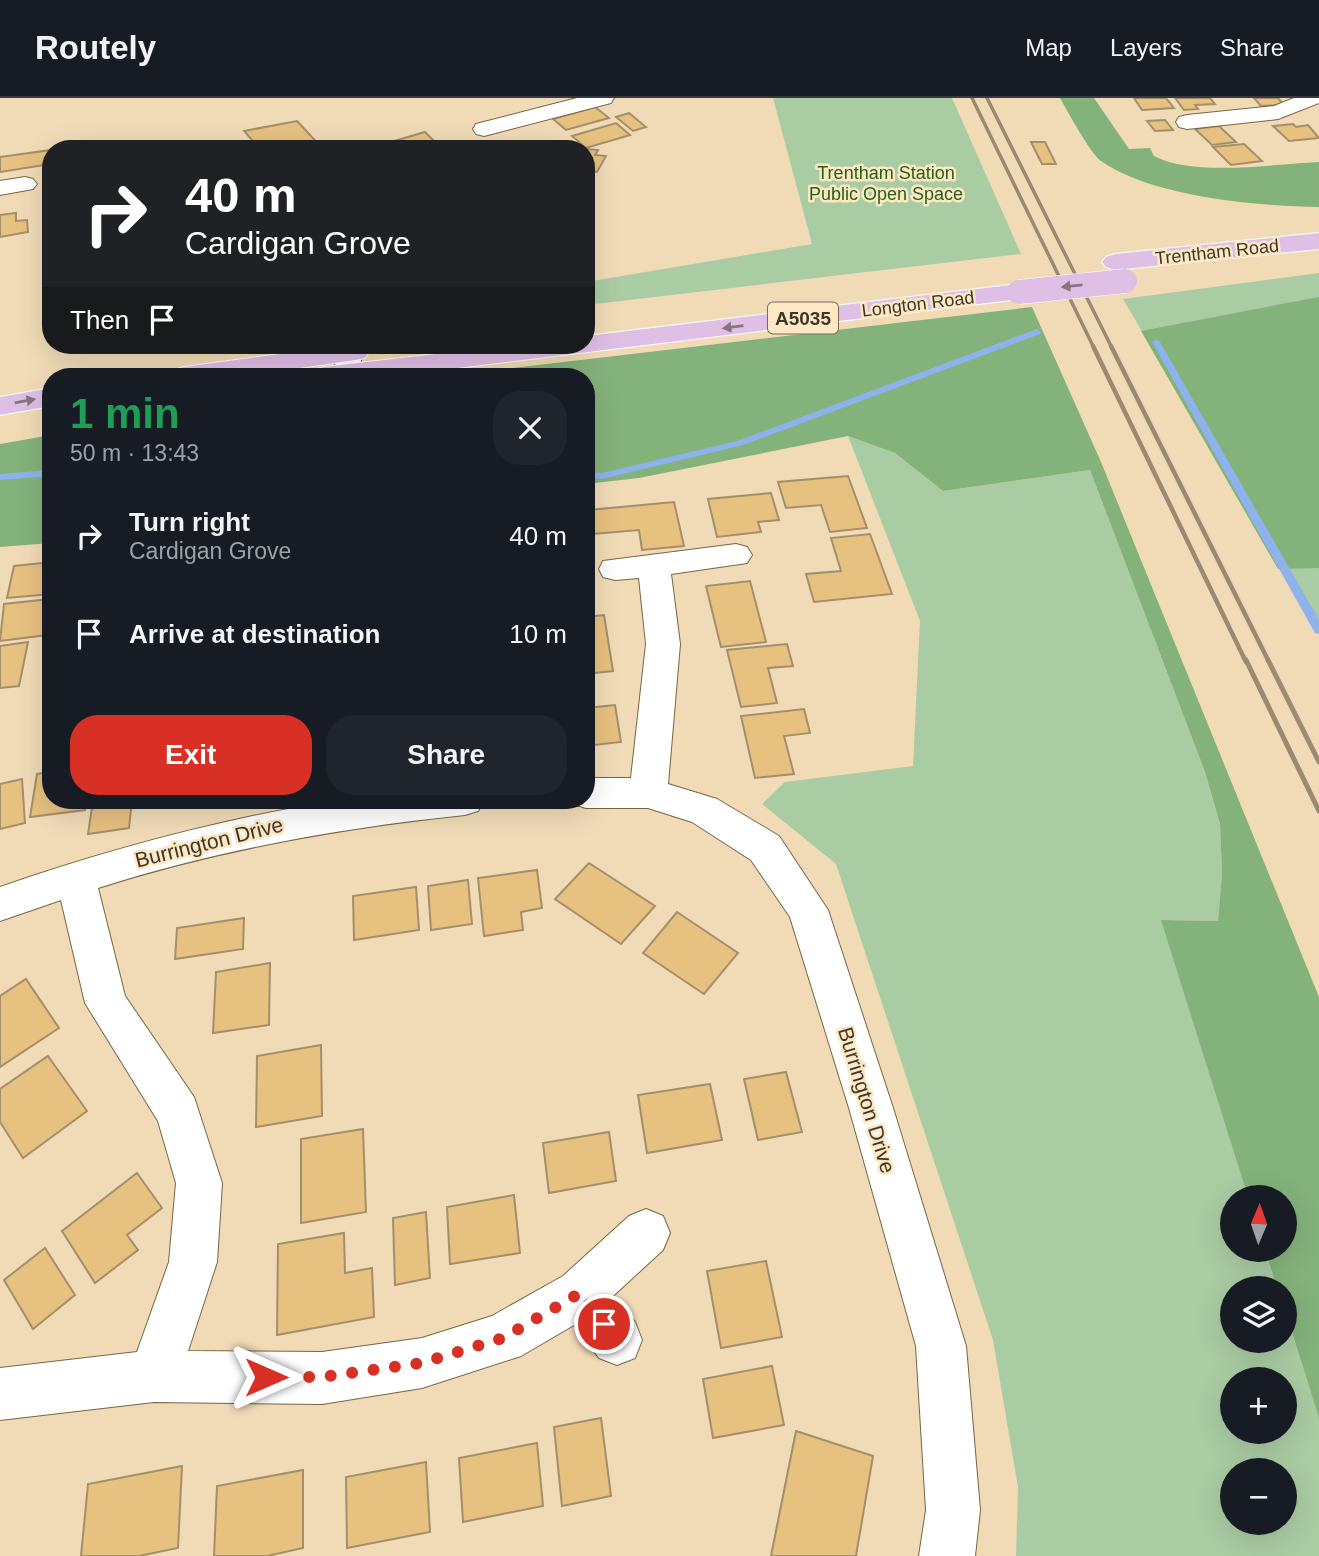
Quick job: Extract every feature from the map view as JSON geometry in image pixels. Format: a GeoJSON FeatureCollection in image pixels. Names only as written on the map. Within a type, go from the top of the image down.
{"type":"FeatureCollection","features":[{"type":"Feature","properties":{"kind":"main road","name":"Trentham Road"},"geometry":{"type":"LineString","coordinates":[[1120,271],[1319,242]]}},
{"type":"Feature","properties":{"kind":"main road","name":"Trentham Road"},"geometry":{"type":"LineString","coordinates":[[1120,271],[1319,258]]}},
{"type":"Feature","properties":{"kind":"main road","name":"Longton Road"},"geometry":{"type":"LineString","coordinates":[[595,323],[1120,271]]}},
{"type":"Feature","properties":{"kind":"main road","name":"Longton Road"},"geometry":{"type":"LineString","coordinates":[[595,342],[1016,283]]}},
{"type":"Feature","properties":{"kind":"main road","name":"Longton Road"},"geometry":{"type":"LineString","coordinates":[[342,362],[376,354]]}},
{"type":"Feature","properties":{"kind":"main road","name":"Longton Road"},"geometry":{"type":"LineString","coordinates":[[274,368],[450,354]]}},
{"type":"Feature","properties":{"kind":"main road"},"geometry":{"type":"LineString","coordinates":[[0,406],[42,399]]}},
{"type":"Feature","properties":{"kind":"main road"},"geometry":{"type":"LineString","coordinates":[[0,426],[42,419]]}},
{"type":"Feature","properties":{"kind":"street"},"geometry":{"type":"LineString","coordinates":[[482,131],[603,98]]}},
{"type":"Feature","properties":{"kind":"street"},"geometry":{"type":"LineString","coordinates":[[1187,122],[1278,112],[1310,98],[1319,103]]}},
{"type":"Feature","properties":{"kind":"street"},"geometry":{"type":"LineString","coordinates":[[1242,116],[1266,139]]}},
{"type":"Feature","properties":{"kind":"street"},"geometry":{"type":"LineString","coordinates":[[0,188],[25,184]]}},
{"type":"Feature","properties":{"kind":"street"},"geometry":{"type":"LineString","coordinates":[[615,569],[736,555]]}},
{"type":"Feature","properties":{"kind":"street"},"geometry":{"type":"LineString","coordinates":[[648,793],[663,644],[654,565]]}},
{"type":"Feature","properties":{"kind":"street","name":"Burrington Drive"},"geometry":{"type":"LineString","coordinates":[[595,793],[648,793],[704,810],[765,848],[808,910],[871,1108],[941,1346],[953,1510],[947,1556]]}},
{"type":"Feature","properties":{"kind":"street","name":"Burrington Drive"},"geometry":{"type":"LineString","coordinates":[[0,904],[75,877],[188,845],[282,811],[315,809]]}},
{"type":"Feature","properties":{"kind":"street"},"geometry":{"type":"LineString","coordinates":[[75,877],[106,1003],[178,1112],[199,1184],[193,1262],[154,1376]]}},
{"type":"Feature","properties":{"kind":"street"},"geometry":{"type":"LineString","coordinates":[[0,1394],[154,1376],[322,1377],[422,1363],[503,1338],[580,1293],[646,1233]]}},
{"type":"Feature","properties":{"kind":"street"},"geometry":{"type":"LineString","coordinates":[[580,1293],[617,1340]]}},
{"type":"Feature","properties":{"kind":"green space","name":"Trentham Station Public Open Space"},"geometry":{"type":"Polygon","coordinates":[[[773,98],[952,98],[1021,254],[595,304],[595,280],[812,244],[773,98]]]}},
{"type":"Feature","properties":{"kind":"green space"},"geometry":{"type":"Polygon","coordinates":[[[1060,98],[1094,98],[1129,149],[1150,148],[1154,156],[1170,162],[1211,168],[1234,168],[1319,162],[1319,207],[1206,197],[1148,183],[1122,173],[1096,157],[1060,98]]]}},
{"type":"Feature","properties":{"kind":"green space"},"geometry":{"type":"Polygon","coordinates":[[[1319,273],[1319,633],[1123,299],[1319,273]]]}},
{"type":"Feature","properties":{"kind":"green space"},"geometry":{"type":"Polygon","coordinates":[[[1319,297],[1319,568],[1278,569],[1141,331],[1319,297]]]}},
{"type":"Feature","properties":{"kind":"green space"},"geometry":{"type":"Polygon","coordinates":[[[1032,307],[1101,462],[1319,997],[1319,1418],[1297,1348],[1297,1276],[1273,1276],[1269,1262],[1297,1262],[1297,1185],[1244,1185],[1161,920],[1218,921],[1222,873],[1220,824],[1205,772],[1090,470],[943,491],[895,453],[848,436],[639,478],[595,483],[595,368],[511,368],[1032,307]]]}},
{"type":"Feature","properties":{"kind":"green space"},"geometry":{"type":"Polygon","coordinates":[[[848,436],[895,453],[943,491],[1090,470],[1205,772],[1220,824],[1222,873],[1218,921],[1162,920],[1244,1185],[1220,1185],[1220,1262],[1269,1262],[1273,1276],[1220,1276],[1220,1353],[1297,1353],[1297,1348],[1319,1418],[1319,1556],[1016,1556],[1018,1487],[993,1340],[836,864],[762,804],[785,782],[913,766],[920,621],[848,436]]]}},
{"type":"Feature","properties":{"kind":"green space"},"geometry":{"type":"Polygon","coordinates":[[[42,437],[42,544],[0,547],[0,444],[42,437]]]}},
{"type":"Feature","properties":{"kind":"building"},"geometry":{"type":"Polygon","coordinates":[[[1134,98],[1166,98],[1174,108],[1142,110],[1134,98]]]}},
{"type":"Feature","properties":{"kind":"building"},"geometry":{"type":"Polygon","coordinates":[[[1175,98],[1210,98],[1215,104],[1195,105],[1198,109],[1184,110],[1175,98]]]}},
{"type":"Feature","properties":{"kind":"building"},"geometry":{"type":"Polygon","coordinates":[[[1254,98],[1278,98],[1284,105],[1261,106],[1254,98]]]}},
{"type":"Feature","properties":{"kind":"building"},"geometry":{"type":"Polygon","coordinates":[[[595,107],[609,118],[566,130],[553,119],[595,107]]]}},
{"type":"Feature","properties":{"kind":"building"},"geometry":{"type":"Polygon","coordinates":[[[629,113],[646,127],[633,131],[616,117],[629,113]]]}},
{"type":"Feature","properties":{"kind":"building"},"geometry":{"type":"Polygon","coordinates":[[[1165,120],[1173,130],[1155,131],[1147,121],[1165,120]]]}},
{"type":"Feature","properties":{"kind":"building"},"geometry":{"type":"Polygon","coordinates":[[[297,121],[315,140],[252,140],[244,131],[297,121]]]}},
{"type":"Feature","properties":{"kind":"building"},"geometry":{"type":"Polygon","coordinates":[[[616,123],[630,135],[595,145],[595,140],[577,140],[572,136],[616,123]]]}},
{"type":"Feature","properties":{"kind":"building"},"geometry":{"type":"Polygon","coordinates":[[[1293,124],[1296,127],[1308,125],[1319,138],[1289,141],[1273,126],[1293,124]]]}},
{"type":"Feature","properties":{"kind":"building"},"geometry":{"type":"Polygon","coordinates":[[[1219,126],[1236,142],[1212,145],[1195,129],[1219,126]]]}},
{"type":"Feature","properties":{"kind":"building"},"geometry":{"type":"Polygon","coordinates":[[[425,132],[433,140],[398,140],[425,132]]]}},
{"type":"Feature","properties":{"kind":"building"},"geometry":{"type":"Polygon","coordinates":[[[1031,142],[1045,142],[1056,164],[1042,164],[1031,142]]]}},
{"type":"Feature","properties":{"kind":"building"},"geometry":{"type":"Polygon","coordinates":[[[1244,144],[1262,161],[1231,165],[1213,147],[1244,144]]]}},
{"type":"Feature","properties":{"kind":"building"},"geometry":{"type":"Polygon","coordinates":[[[42,151],[42,165],[0,172],[0,157],[42,151]]]}},
{"type":"Feature","properties":{"kind":"building"},"geometry":{"type":"Polygon","coordinates":[[[595,155],[606,156],[597,172],[595,155]]]}},
{"type":"Feature","properties":{"kind":"building"},"geometry":{"type":"Polygon","coordinates":[[[16,213],[16,221],[27,220],[28,232],[0,237],[0,215],[16,213]]]}},
{"type":"Feature","properties":{"kind":"building"},"geometry":{"type":"Polygon","coordinates":[[[848,476],[867,528],[830,532],[821,505],[786,508],[778,482],[848,476]]]}},
{"type":"Feature","properties":{"kind":"building"},"geometry":{"type":"Polygon","coordinates":[[[771,493],[779,520],[758,522],[761,532],[717,537],[708,499],[771,493]]]}},
{"type":"Feature","properties":{"kind":"building"},"geometry":{"type":"Polygon","coordinates":[[[674,502],[684,546],[642,550],[639,530],[595,534],[595,509],[674,502]]]}},
{"type":"Feature","properties":{"kind":"building"},"geometry":{"type":"Polygon","coordinates":[[[870,534],[892,594],[814,602],[806,574],[841,571],[831,538],[870,534]]]}},
{"type":"Feature","properties":{"kind":"building"},"geometry":{"type":"Polygon","coordinates":[[[42,563],[42,595],[7,598],[14,566],[42,563]]]}},
{"type":"Feature","properties":{"kind":"building"},"geometry":{"type":"Polygon","coordinates":[[[750,581],[766,642],[721,647],[706,586],[750,581]]]}},
{"type":"Feature","properties":{"kind":"building"},"geometry":{"type":"Polygon","coordinates":[[[42,600],[42,636],[0,641],[4,604],[42,600]]]}},
{"type":"Feature","properties":{"kind":"building"},"geometry":{"type":"Polygon","coordinates":[[[604,615],[613,671],[595,673],[595,616],[604,615]]]}},
{"type":"Feature","properties":{"kind":"building"},"geometry":{"type":"Polygon","coordinates":[[[28,642],[19,686],[0,688],[0,646],[28,642]]]}},
{"type":"Feature","properties":{"kind":"building"},"geometry":{"type":"Polygon","coordinates":[[[787,644],[793,666],[768,668],[777,703],[741,707],[727,650],[787,644]]]}},
{"type":"Feature","properties":{"kind":"building"},"geometry":{"type":"Polygon","coordinates":[[[615,705],[621,742],[595,745],[595,707],[615,705]]]}},
{"type":"Feature","properties":{"kind":"building"},"geometry":{"type":"Polygon","coordinates":[[[804,709],[810,733],[784,736],[794,774],[755,778],[741,716],[804,709]]]}},
{"type":"Feature","properties":{"kind":"building"},"geometry":{"type":"Polygon","coordinates":[[[42,773],[42,809],[85,810],[30,817],[37,774],[42,773]]]}},
{"type":"Feature","properties":{"kind":"building"},"geometry":{"type":"Polygon","coordinates":[[[22,779],[25,823],[0,829],[0,784],[22,779]]]}},
{"type":"Feature","properties":{"kind":"building"},"geometry":{"type":"Polygon","coordinates":[[[92,809],[131,809],[129,828],[88,834],[92,809]]]}},
{"type":"Feature","properties":{"kind":"building"},"geometry":{"type":"Polygon","coordinates":[[[589,863],[655,906],[621,944],[555,899],[589,863]]]}},
{"type":"Feature","properties":{"kind":"building"},"geometry":{"type":"Polygon","coordinates":[[[537,870],[542,908],[521,912],[523,930],[484,936],[478,878],[537,870]]]}},
{"type":"Feature","properties":{"kind":"building"},"geometry":{"type":"Polygon","coordinates":[[[468,880],[472,924],[431,930],[428,886],[468,880]]]}},
{"type":"Feature","properties":{"kind":"building"},"geometry":{"type":"Polygon","coordinates":[[[416,887],[419,930],[354,940],[353,896],[416,887]]]}},
{"type":"Feature","properties":{"kind":"building"},"geometry":{"type":"Polygon","coordinates":[[[677,912],[738,953],[704,994],[643,953],[677,912]]]}},
{"type":"Feature","properties":{"kind":"building"},"geometry":{"type":"Polygon","coordinates":[[[244,918],[243,949],[175,959],[177,928],[244,918]]]}},
{"type":"Feature","properties":{"kind":"building"},"geometry":{"type":"Polygon","coordinates":[[[270,963],[269,1025],[213,1033],[216,972],[270,963]]]}},
{"type":"Feature","properties":{"kind":"building"},"geometry":{"type":"Polygon","coordinates":[[[26,979],[59,1028],[0,1067],[0,996],[26,979]]]}},
{"type":"Feature","properties":{"kind":"building"},"geometry":{"type":"Polygon","coordinates":[[[321,1045],[322,1116],[256,1127],[257,1056],[321,1045]]]}},
{"type":"Feature","properties":{"kind":"building"},"geometry":{"type":"Polygon","coordinates":[[[48,1056],[87,1111],[23,1158],[0,1122],[0,1089],[48,1056]]]}},
{"type":"Feature","properties":{"kind":"building"},"geometry":{"type":"Polygon","coordinates":[[[786,1072],[802,1132],[758,1140],[744,1079],[786,1072]]]}},
{"type":"Feature","properties":{"kind":"building"},"geometry":{"type":"Polygon","coordinates":[[[710,1084],[722,1140],[647,1153],[638,1095],[710,1084]]]}},
{"type":"Feature","properties":{"kind":"building"},"geometry":{"type":"Polygon","coordinates":[[[363,1129],[366,1212],[301,1223],[301,1139],[363,1129]]]}},
{"type":"Feature","properties":{"kind":"building"},"geometry":{"type":"Polygon","coordinates":[[[609,1132],[616,1181],[549,1193],[543,1143],[609,1132]]]}},
{"type":"Feature","properties":{"kind":"building"},"geometry":{"type":"Polygon","coordinates":[[[137,1173],[162,1208],[127,1235],[138,1250],[95,1283],[62,1231],[137,1173]]]}},
{"type":"Feature","properties":{"kind":"building"},"geometry":{"type":"Polygon","coordinates":[[[514,1195],[520,1253],[450,1264],[447,1207],[514,1195]]]}},
{"type":"Feature","properties":{"kind":"building"},"geometry":{"type":"Polygon","coordinates":[[[426,1212],[430,1278],[395,1285],[393,1218],[426,1212]]]}},
{"type":"Feature","properties":{"kind":"building"},"geometry":{"type":"Polygon","coordinates":[[[344,1233],[345,1273],[372,1268],[374,1317],[277,1335],[278,1244],[344,1233]]]}},
{"type":"Feature","properties":{"kind":"building"},"geometry":{"type":"Polygon","coordinates":[[[45,1248],[75,1295],[33,1329],[4,1280],[45,1248]]]}},
{"type":"Feature","properties":{"kind":"building"},"geometry":{"type":"Polygon","coordinates":[[[766,1261],[782,1337],[721,1348],[707,1271],[766,1261]]]}},
{"type":"Feature","properties":{"kind":"building"},"geometry":{"type":"Polygon","coordinates":[[[772,1366],[784,1425],[713,1438],[703,1379],[772,1366]]]}},
{"type":"Feature","properties":{"kind":"building"},"geometry":{"type":"Polygon","coordinates":[[[601,1418],[611,1496],[562,1506],[554,1427],[601,1418]]]}},
{"type":"Feature","properties":{"kind":"building"},"geometry":{"type":"Polygon","coordinates":[[[796,1431],[873,1456],[856,1556],[771,1556],[796,1431]]]}},
{"type":"Feature","properties":{"kind":"building"},"geometry":{"type":"Polygon","coordinates":[[[537,1443],[543,1506],[463,1522],[459,1458],[537,1443]]]}},
{"type":"Feature","properties":{"kind":"building"},"geometry":{"type":"Polygon","coordinates":[[[426,1462],[430,1532],[347,1548],[346,1477],[426,1462]]]}},
{"type":"Feature","properties":{"kind":"building"},"geometry":{"type":"Polygon","coordinates":[[[182,1466],[178,1548],[139,1556],[81,1556],[88,1484],[182,1466]]]}},
{"type":"Feature","properties":{"kind":"building"},"geometry":{"type":"Polygon","coordinates":[[[303,1470],[303,1548],[267,1556],[214,1556],[217,1486],[303,1470]]]}},
{"type":"Feature","properties":{"kind":"waterway"},"geometry":{"type":"LineString","coordinates":[[595,476],[740,443],[1037,332]]}},
{"type":"Feature","properties":{"kind":"waterway"},"geometry":{"type":"LineString","coordinates":[[1156,342],[1319,630]]}},
{"type":"Feature","properties":{"kind":"waterway"},"geometry":{"type":"LineString","coordinates":[[0,477],[42,474]]}},
{"type":"Feature","properties":{"kind":"railway"},"geometry":{"type":"LineString","coordinates":[[972,98],[1094,348]]}},
{"type":"Feature","properties":{"kind":"railway"},"geometry":{"type":"LineString","coordinates":[[987,98],[1319,762]]}},
{"type":"Feature","properties":{"kind":"railway"},"geometry":{"type":"LineString","coordinates":[[1093,346],[1246,662]]}},
{"type":"Feature","properties":{"kind":"railway"},"geometry":{"type":"LineString","coordinates":[[1246,660],[1319,811]]}},
{"type":"Feature","properties":{"kind":"route"},"geometry":{"type":"LineString","coordinates":[[266,1377],[322,1377],[422,1363],[503,1338],[580,1293],[604,1324]]}}]}
